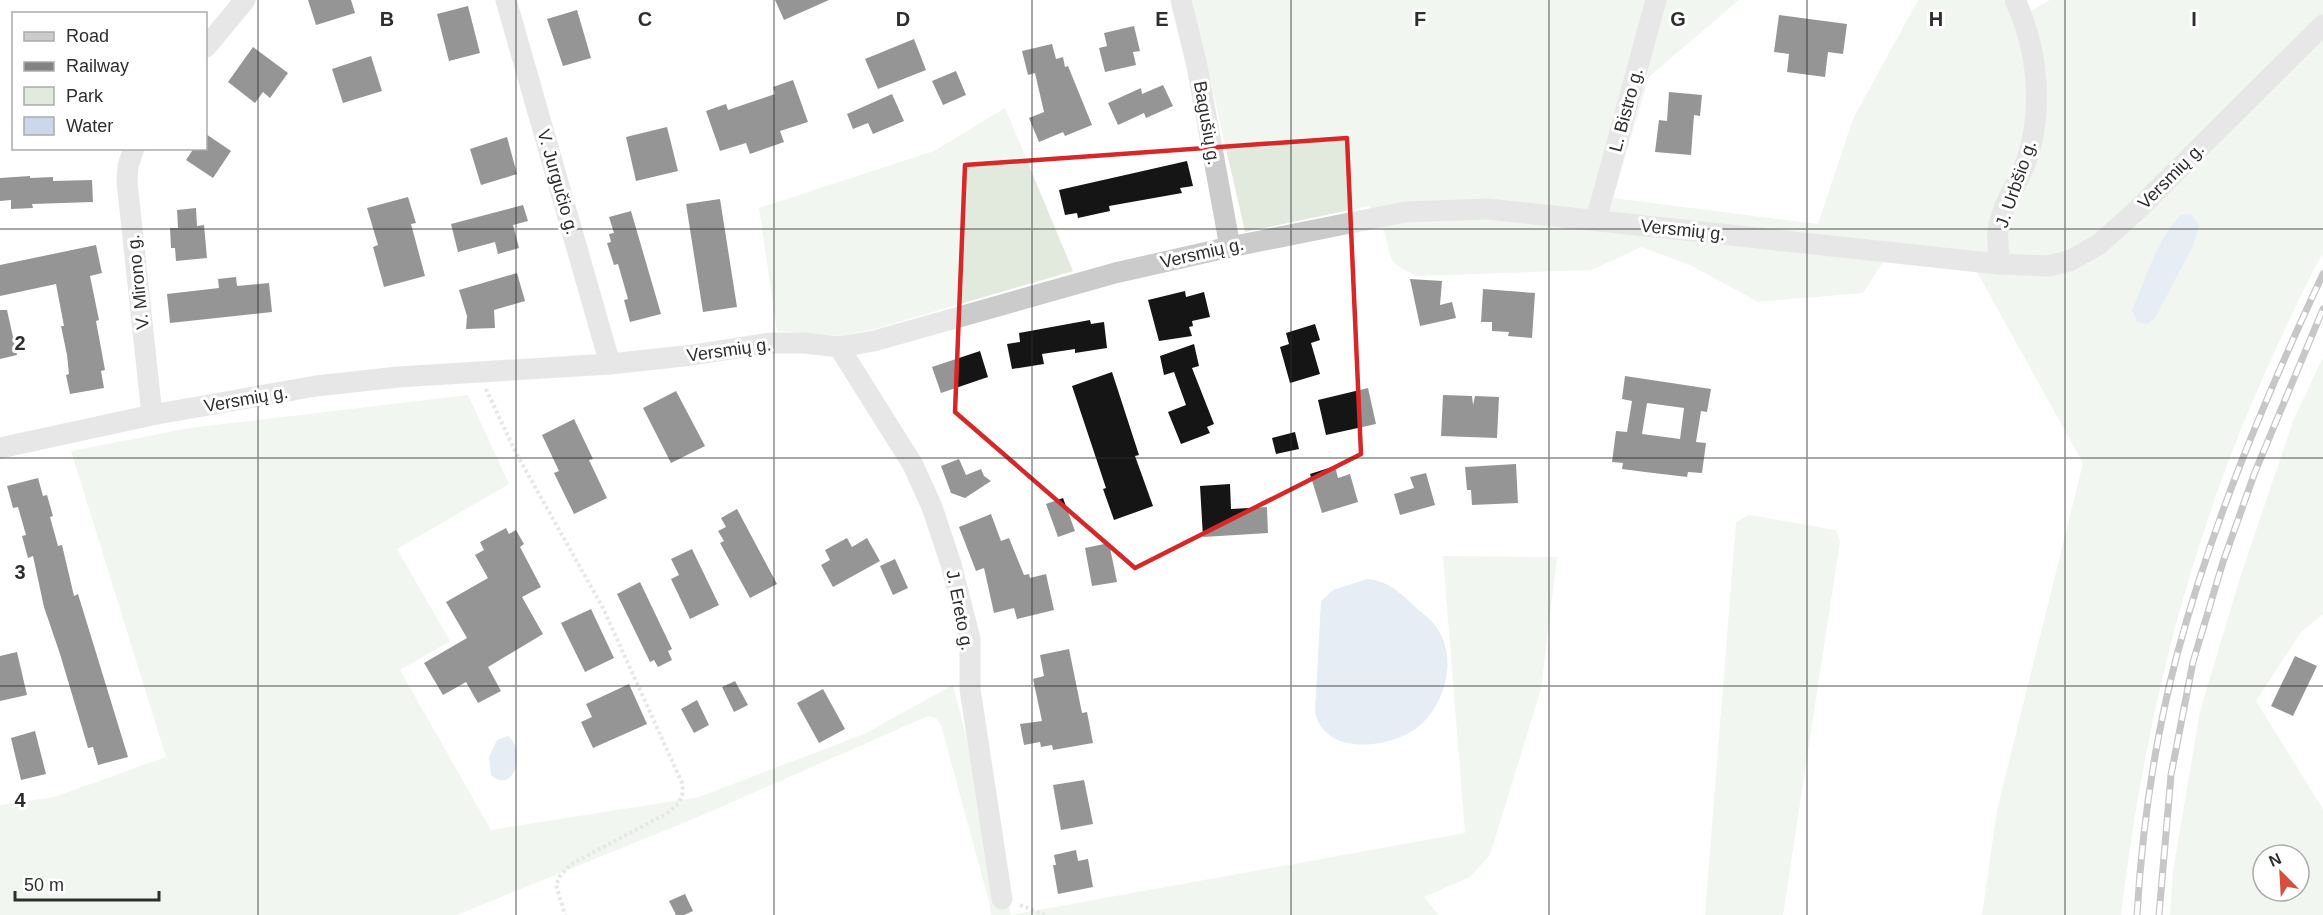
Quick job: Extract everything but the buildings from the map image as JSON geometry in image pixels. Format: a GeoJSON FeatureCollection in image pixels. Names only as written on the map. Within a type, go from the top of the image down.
{"type":"FeatureCollection","features":[{"type":"Feature","properties":{"kind":"street"},"geometry":{"type":"LineString","coordinates":[[207,46],[245,0]]}},
{"type":"Feature","properties":{"kind":"street","name":"V. Jurgučio g."},"geometry":{"type":"LineString","coordinates":[[506,0],[610,364]]}},
{"type":"Feature","properties":{"kind":"street","name":"Bagušių g."},"geometry":{"type":"LineString","coordinates":[[1180,0],[1197,66],[1230,247]]}},
{"type":"Feature","properties":{"kind":"street","name":"L. Bistro g."},"geometry":{"type":"LineString","coordinates":[[1596,220],[1656,0]]}},
{"type":"Feature","properties":{"kind":"street","name":"J. Urbšio g."},"geometry":{"type":"LineString","coordinates":[[1999,264],[1998,230],[2026,162],[2035,130],[2034,53],[2027,24],[2015,0]]}},
{"type":"Feature","properties":{"kind":"street","name":"Versmių g."},"geometry":{"type":"LineString","coordinates":[[0,448],[152,415],[316,386],[398,377],[610,364],[693,355],[770,343],[804,343],[839,347],[905,333],[1115,273],[1405,212],[1488,209],[1999,264],[2048,266],[2069,261],[2098,245],[2134,213],[2323,25]]}},
{"type":"Feature","properties":{"kind":"street","name":"V. Mirono g."},"geometry":{"type":"LineString","coordinates":[[133,150],[128,166],[128,182],[152,415]]}},
{"type":"Feature","properties":{"kind":"street","name":"J. Ereto g."},"geometry":{"type":"LineString","coordinates":[[839,347],[913,465],[932,507],[951,564],[970,639],[970,689],[1002,899]]}},
{"type":"Feature","properties":{"kind":"path"},"geometry":{"type":"LineString","coordinates":[[486,372],[486,389],[516,453],[607,617],[684,791],[680,803],[666,814],[571,864],[560,876],[556,885],[566,915]]}},
{"type":"Feature","properties":{"kind":"path"},"geometry":{"type":"LineString","coordinates":[[1002,899],[1045,915]]}},
{"type":"Feature","properties":{"kind":"highlighted area"},"geometry":{"type":"Polygon","coordinates":[[[1347,138],[1361,454],[1135,568],[955,412],[965,165],[1347,138]]]}},
{"type":"Feature","properties":{"kind":"green space"},"geometry":{"type":"Polygon","coordinates":[[[1192,0],[1739,0],[1649,77],[1613,198],[1818,224],[1853,119],[1918,0],[2003,0],[2015,20],[2050,0],[2323,0],[2323,253],[2292,314],[2245,418],[2196,556],[2158,698],[2143,770],[2121,915],[1982,915],[1997,810],[2083,463],[1977,272],[1883,262],[1863,293],[1758,302],[1690,265],[1641,247],[1592,270],[1417,276],[1393,261],[1382,226],[1369,206],[1245,232],[1192,0]]]}},
{"type":"Feature","properties":{"kind":"green space"},"geometry":{"type":"Polygon","coordinates":[[[1005,108],[1073,271],[875,329],[842,336],[777,331],[759,208],[934,151],[1005,108]]]}},
{"type":"Feature","properties":{"kind":"green space"},"geometry":{"type":"Polygon","coordinates":[[[2323,357],[2323,614],[2301,632],[2256,701],[2323,809],[2323,915],[2170,915],[2173,871],[2200,711],[2239,581],[2293,421],[2323,357]]]}},
{"type":"Feature","properties":{"kind":"green space"},"geometry":{"type":"Polygon","coordinates":[[[468,395],[509,484],[397,549],[450,641],[400,670],[491,830],[699,797],[864,734],[953,685],[1011,915],[991,915],[941,725],[936,718],[928,716],[698,817],[457,915],[0,915],[0,805],[54,797],[166,757],[71,451],[190,428],[468,395]]]}},
{"type":"Feature","properties":{"kind":"green space"},"geometry":{"type":"Polygon","coordinates":[[[1749,515],[1836,530],[1840,541],[1783,915],[1705,915],[1736,522],[1749,515]]]}},
{"type":"Feature","properties":{"kind":"green space"},"geometry":{"type":"Polygon","coordinates":[[[1443,556],[1557,557],[1541,689],[1490,855],[1470,877],[1424,897],[1439,915],[1011,915],[1465,833],[1443,556]]]}},
{"type":"Feature","properties":{"kind":"water"},"geometry":{"type":"Polygon","coordinates":[[[2191,214],[2199,225],[2193,246],[2155,318],[2147,324],[2137,322],[2132,310],[2158,248],[2181,215],[2191,214]]]}},
{"type":"Feature","properties":{"kind":"water"},"geometry":{"type":"Polygon","coordinates":[[[1367,579],[1390,586],[1431,620],[1442,636],[1448,663],[1442,692],[1428,717],[1406,735],[1376,744],[1344,742],[1331,736],[1321,726],[1315,711],[1321,601],[1333,590],[1367,579]]]}},
{"type":"Feature","properties":{"kind":"water"},"geometry":{"type":"Polygon","coordinates":[[[508,736],[513,742],[517,760],[512,775],[506,780],[499,780],[491,775],[489,757],[497,740],[508,736]]]}},
{"type":"Feature","properties":{"kind":"railway"},"geometry":{"type":"LineString","coordinates":[[2137,915],[2142,850],[2156,751],[2169,686],[2191,606],[2241,462],[2323,274]]}},
{"type":"Feature","properties":{"kind":"railway"},"geometry":{"type":"LineString","coordinates":[[2159,915],[2171,775],[2193,662],[2223,562],[2255,472],[2323,309]]}}]}
